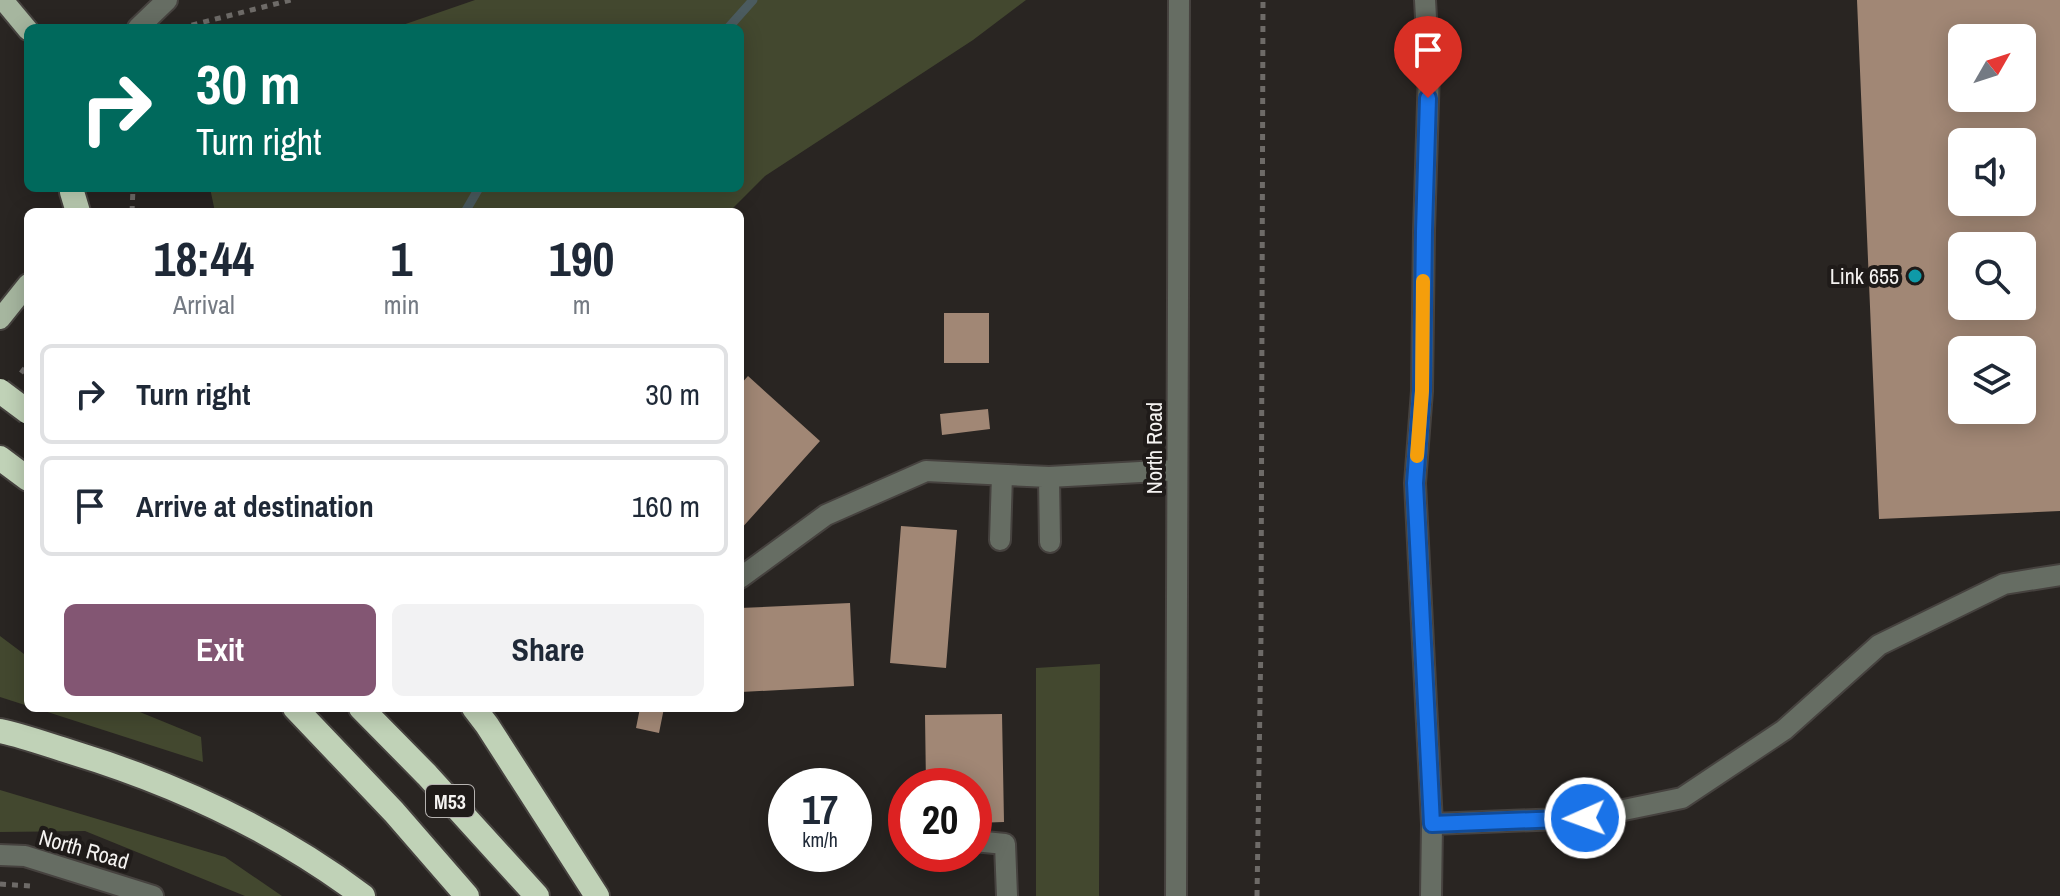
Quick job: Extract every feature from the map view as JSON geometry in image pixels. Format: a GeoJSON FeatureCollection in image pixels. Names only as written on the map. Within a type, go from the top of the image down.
{"type":"FeatureCollection","features":[{"type":"Feature","properties":{"kind":"highway"},"geometry":{"type":"LineString","coordinates":[[0,391],[24,409]]}},
{"type":"Feature","properties":{"kind":"highway"},"geometry":{"type":"LineString","coordinates":[[0,458],[24,476]]}},
{"type":"Feature","properties":{"kind":"highway","name":"M53"},"geometry":{"type":"LineString","coordinates":[[299,712],[394,812],[467,896]]}},
{"type":"Feature","properties":{"kind":"highway","name":"M53"},"geometry":{"type":"LineString","coordinates":[[365,712],[537,896]]}},
{"type":"Feature","properties":{"kind":"highway"},"geometry":{"type":"LineString","coordinates":[[477,712],[597,896]]}},
{"type":"Feature","properties":{"kind":"highway"},"geometry":{"type":"LineString","coordinates":[[0,731],[106,763],[185,792],[266,833],[363,896]]}},
{"type":"Feature","properties":{"kind":"main road"},"geometry":{"type":"LineString","coordinates":[[3,0],[24,25]]}},
{"type":"Feature","properties":{"kind":"main road"},"geometry":{"type":"LineString","coordinates":[[0,319],[24,289]]}},
{"type":"Feature","properties":{"kind":"street"},"geometry":{"type":"LineString","coordinates":[[142,24],[167,0]]}},
{"type":"Feature","properties":{"kind":"street","name":"North Road"},"geometry":{"type":"LineString","coordinates":[[1176,896],[1179,0]]}},
{"type":"Feature","properties":{"kind":"street"},"geometry":{"type":"LineString","coordinates":[[1425,0],[1429,71],[1422,391],[1415,483],[1432,824],[1431,896]]}},
{"type":"Feature","properties":{"kind":"street"},"geometry":{"type":"LineString","coordinates":[[744,575],[826,515],[926,471],[1049,477],[1177,470]]}},
{"type":"Feature","properties":{"kind":"street"},"geometry":{"type":"LineString","coordinates":[[1000,540],[1002,475]]}},
{"type":"Feature","properties":{"kind":"street"},"geometry":{"type":"LineString","coordinates":[[1049,477],[1050,542]]}},
{"type":"Feature","properties":{"kind":"street"},"geometry":{"type":"LineString","coordinates":[[1432,824],[1585,818],[1682,798],[1784,730],[1879,645],[2004,584],[2060,575]]}},
{"type":"Feature","properties":{"kind":"street"},"geometry":{"type":"LineString","coordinates":[[992,843],[1005,844],[1007,896]]}},
{"type":"Feature","properties":{"kind":"street","name":"North Road"},"geometry":{"type":"LineString","coordinates":[[0,855],[25,856],[153,896]]}},
{"type":"Feature","properties":{"kind":"path"},"geometry":{"type":"LineString","coordinates":[[196,24],[291,0]]}},
{"type":"Feature","properties":{"kind":"path"},"geometry":{"type":"LineString","coordinates":[[1257,896],[1263,0]]}},
{"type":"Feature","properties":{"kind":"green space"},"geometry":{"type":"Polygon","coordinates":[[[475,0],[1026,0],[973,40],[765,176],[733,208],[214,208],[211,192],[744,192],[744,24],[406,24],[475,0]]]}},
{"type":"Feature","properties":{"kind":"green space"},"geometry":{"type":"Polygon","coordinates":[[[0,636],[24,654],[24,705],[0,697],[0,636]]]}},
{"type":"Feature","properties":{"kind":"green space"},"geometry":{"type":"Polygon","coordinates":[[[1100,664],[1099,896],[1036,896],[1036,668],[1100,664]]]}},
{"type":"Feature","properties":{"kind":"green space"},"geometry":{"type":"Polygon","coordinates":[[[47,712],[140,712],[201,737],[203,762],[47,712]]]}},
{"type":"Feature","properties":{"kind":"green space"},"geometry":{"type":"Polygon","coordinates":[[[0,790],[225,857],[282,896],[245,896],[85,831],[0,832],[0,790]]]}},
{"type":"Feature","properties":{"kind":"building","name":"Link 655"},"geometry":{"type":"Polygon","coordinates":[[[1857,0],[2060,0],[2060,511],[1879,519],[1857,0]]]}},
{"type":"Feature","properties":{"kind":"building"},"geometry":{"type":"Polygon","coordinates":[[[944,313],[989,313],[989,363],[944,363],[944,313]]]}},
{"type":"Feature","properties":{"kind":"building"},"geometry":{"type":"Polygon","coordinates":[[[748,376],[820,441],[744,526],[744,380],[748,376]]]}},
{"type":"Feature","properties":{"kind":"building"},"geometry":{"type":"Polygon","coordinates":[[[988,409],[990,429],[942,435],[940,414],[988,409]]]}},
{"type":"Feature","properties":{"kind":"building"},"geometry":{"type":"Polygon","coordinates":[[[901,526],[957,530],[946,668],[890,663],[901,526]]]}},
{"type":"Feature","properties":{"kind":"building"},"geometry":{"type":"Polygon","coordinates":[[[850,603],[854,686],[744,692],[744,608],[850,603]]]}},
{"type":"Feature","properties":{"kind":"building"},"geometry":{"type":"Polygon","coordinates":[[[639,712],[663,712],[659,733],[636,728],[639,712]]]}},
{"type":"Feature","properties":{"kind":"building"},"geometry":{"type":"Polygon","coordinates":[[[1002,714],[1004,822],[992,822],[992,768],[926,768],[925,715],[1002,714]]]}},
{"type":"Feature","properties":{"kind":"waterway"},"geometry":{"type":"LineString","coordinates":[[732,24],[753,0]]}},
{"type":"Feature","properties":{"kind":"waterway"},"geometry":{"type":"LineString","coordinates":[[467,208],[477,192]]}},
{"type":"Feature","properties":{"kind":"slow traffic"},"geometry":{"type":"LineString","coordinates":[[1417,456],[1422,391],[1423,281]]}},
{"type":"Feature","properties":{"kind":"place","name":"Link 655"},"geometry":{"type":"Point","coordinates":[1915,276]}},
{"type":"Feature","properties":{"kind":"route"},"geometry":{"type":"LineString","coordinates":[[1428,98],[1422,391],[1415,483],[1432,824],[1585,818]]}}]}
